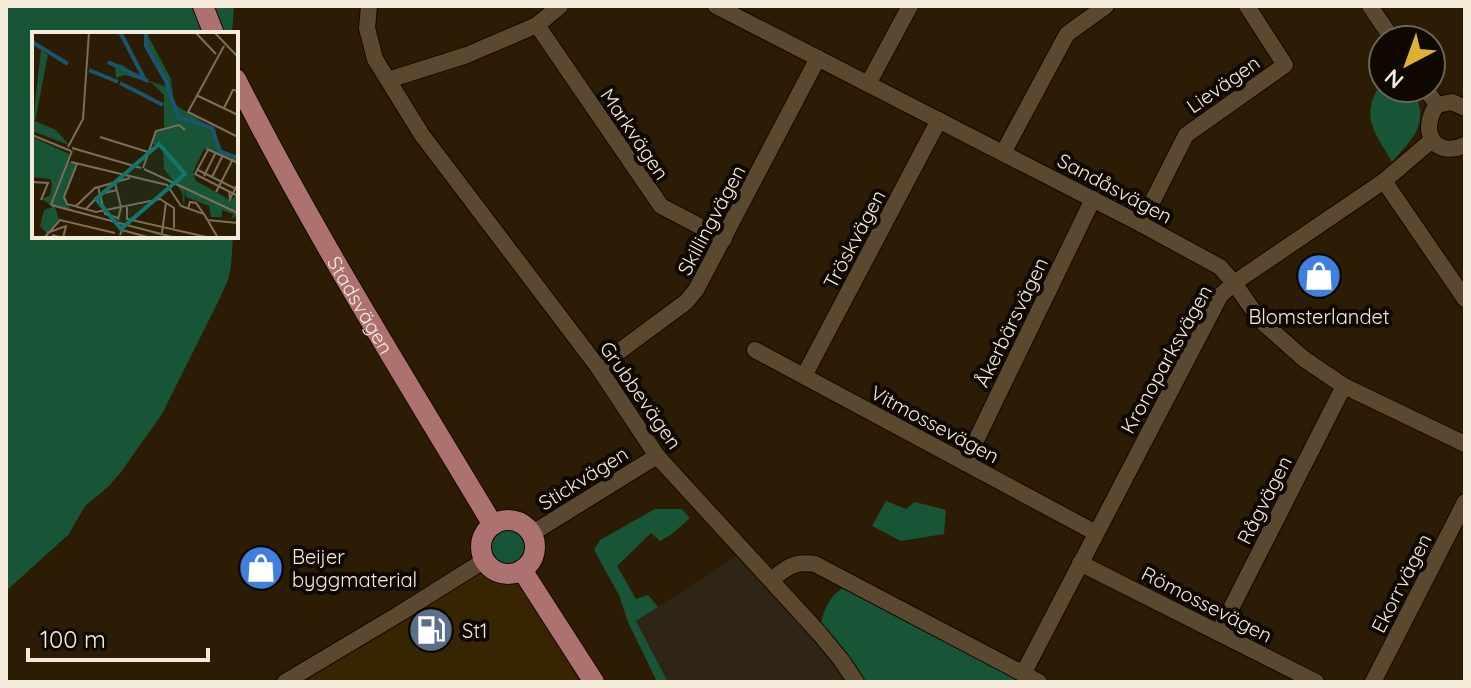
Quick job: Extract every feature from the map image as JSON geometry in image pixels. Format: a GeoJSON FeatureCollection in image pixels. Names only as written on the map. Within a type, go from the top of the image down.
{"type":"FeatureCollection","features":[{"type":"Feature","properties":{"kind":"main road"},"geometry":{"type":"LineString","coordinates":[[203,6],[213,32]]}},
{"type":"Feature","properties":{"kind":"main road","name":"Stadsvägen"},"geometry":{"type":"LineString","coordinates":[[238,83],[300,199],[493,525]]}},
{"type":"Feature","properties":{"kind":"main road"},"geometry":{"type":"LineString","coordinates":[[513,521],[526,527],[531,534],[533,557],[522,570],[502,573],[485,560],[483,537],[493,525],[513,521]]}},
{"type":"Feature","properties":{"kind":"main road"},"geometry":{"type":"LineString","coordinates":[[522,570],[594,682]]}},
{"type":"Feature","properties":{"kind":"street","name":"Grubbevägen"},"geometry":{"type":"LineString","coordinates":[[369,6],[367,28],[375,59],[422,135],[598,367],[657,456],[771,580],[842,661],[856,682]]}},
{"type":"Feature","properties":{"kind":"street"},"geometry":{"type":"LineString","coordinates":[[388,80],[467,55],[537,25],[560,6]]}},
{"type":"Feature","properties":{"kind":"street","name":"Sandåsvägen"},"geometry":{"type":"LineString","coordinates":[[716,6],[1220,267],[1251,309],[1304,359],[1344,386],[1465,444]]}},
{"type":"Feature","properties":{"kind":"street"},"geometry":{"type":"LineString","coordinates":[[868,84],[910,6]]}},
{"type":"Feature","properties":{"kind":"street"},"geometry":{"type":"LineString","coordinates":[[1003,153],[1067,34],[1106,6]]}},
{"type":"Feature","properties":{"kind":"street","name":"Lievägen"},"geometry":{"type":"LineString","coordinates":[[1141,224],[1186,135],[1285,65],[1247,6]]}},
{"type":"Feature","properties":{"kind":"street"},"geometry":{"type":"LineString","coordinates":[[1370,6],[1382,24]]}},
{"type":"Feature","properties":{"kind":"street","name":"Markvägen"},"geometry":{"type":"LineString","coordinates":[[537,25],[661,206],[724,239]]}},
{"type":"Feature","properties":{"kind":"street","name":"Skillingvägen"},"geometry":{"type":"LineString","coordinates":[[598,367],[686,302],[696,290],[818,58]]}},
{"type":"Feature","properties":{"kind":"street"},"geometry":{"type":"LineString","coordinates":[[1465,108],[1452,102],[1437,105],[1428,122],[1428,132],[1439,146],[1447,149],[1465,146]]}},
{"type":"Feature","properties":{"kind":"street","name":"Tröskvägen"},"geometry":{"type":"LineString","coordinates":[[804,376],[939,120]]}},
{"type":"Feature","properties":{"kind":"street","name":"Kronoparksvägen"},"geometry":{"type":"LineString","coordinates":[[1023,674],[1220,296],[1234,283],[1384,181],[1432,140]]}},
{"type":"Feature","properties":{"kind":"street"},"geometry":{"type":"LineString","coordinates":[[1384,181],[1465,299]]}},
{"type":"Feature","properties":{"kind":"street","name":"Åkerbärsvägen"},"geometry":{"type":"LineString","coordinates":[[965,463],[1093,199]]}},
{"type":"Feature","properties":{"kind":"street","name":"Vitmossevägen"},"geometry":{"type":"LineString","coordinates":[[755,350],[1096,533]]}},
{"type":"Feature","properties":{"kind":"street","name":"Rågvägen"},"geometry":{"type":"LineString","coordinates":[[1219,632],[1344,386]]}},
{"type":"Feature","properties":{"kind":"street","name":"Stickvägen"},"geometry":{"type":"LineString","coordinates":[[531,534],[657,456]]}},
{"type":"Feature","properties":{"kind":"street","name":"Ekorrvägen"},"geometry":{"type":"LineString","coordinates":[[1373,682],[1465,502]]}},
{"type":"Feature","properties":{"kind":"street"},"geometry":{"type":"LineString","coordinates":[[285,682],[485,560]]}},
{"type":"Feature","properties":{"kind":"street","name":"Römossevägen"},"geometry":{"type":"LineString","coordinates":[[1080,563],[1316,682]]}},
{"type":"Feature","properties":{"kind":"street"},"geometry":{"type":"LineString","coordinates":[[771,580],[790,565],[815,564],[1039,682]]}},
{"type":"Feature","properties":{"kind":"shaded area"},"geometry":{"type":"Polygon","coordinates":[[[743,549],[856,682],[668,682],[636,621],[743,549]]]}},
{"type":"Feature","properties":{"kind":"shaded area"},"geometry":{"type":"Polygon","coordinates":[[[488,564],[502,573],[517,572],[594,682],[285,682],[488,564]]]}},
{"type":"Feature","properties":{"kind":"green space"},"geometry":{"type":"Polygon","coordinates":[[[6,6],[234,6],[232,32],[32,32],[32,238],[233,238],[228,280],[162,414],[121,472],[85,506],[69,534],[6,591],[6,6]]]}},
{"type":"Feature","properties":{"kind":"green space"},"geometry":{"type":"Polygon","coordinates":[[[1372,104],[1419,104],[1418,129],[1392,162],[1374,131],[1370,113],[1372,104]]]}},
{"type":"Feature","properties":{"kind":"green space"},"geometry":{"type":"Polygon","coordinates":[[[886,501],[906,509],[915,502],[946,510],[944,534],[901,541],[872,526],[886,501]]]}},
{"type":"Feature","properties":{"kind":"green space"},"geometry":{"type":"Polygon","coordinates":[[[655,509],[682,509],[690,518],[660,541],[651,533],[617,566],[636,599],[648,595],[658,607],[636,621],[668,682],[657,682],[628,622],[619,595],[594,550],[600,540],[655,509]]]}},
{"type":"Feature","properties":{"kind":"green space"},"geometry":{"type":"Polygon","coordinates":[[[509,526],[524,532],[530,547],[524,562],[509,568],[494,562],[488,547],[494,532],[509,526]]]}},
{"type":"Feature","properties":{"kind":"green space"},"geometry":{"type":"Polygon","coordinates":[[[851,582],[1034,682],[856,682],[819,633],[828,603],[851,582]]]}},
{"type":"Feature","properties":{"kind":"place","name":"Blomsterlandet"},"geometry":{"type":"Point","coordinates":[1319,276]}},
{"type":"Feature","properties":{"kind":"place","name":"Beijer byggmaterial"},"geometry":{"type":"Point","coordinates":[261,568]}},
{"type":"Feature","properties":{"kind":"place","name":"St1"},"geometry":{"type":"Point","coordinates":[431,630]}}]}
